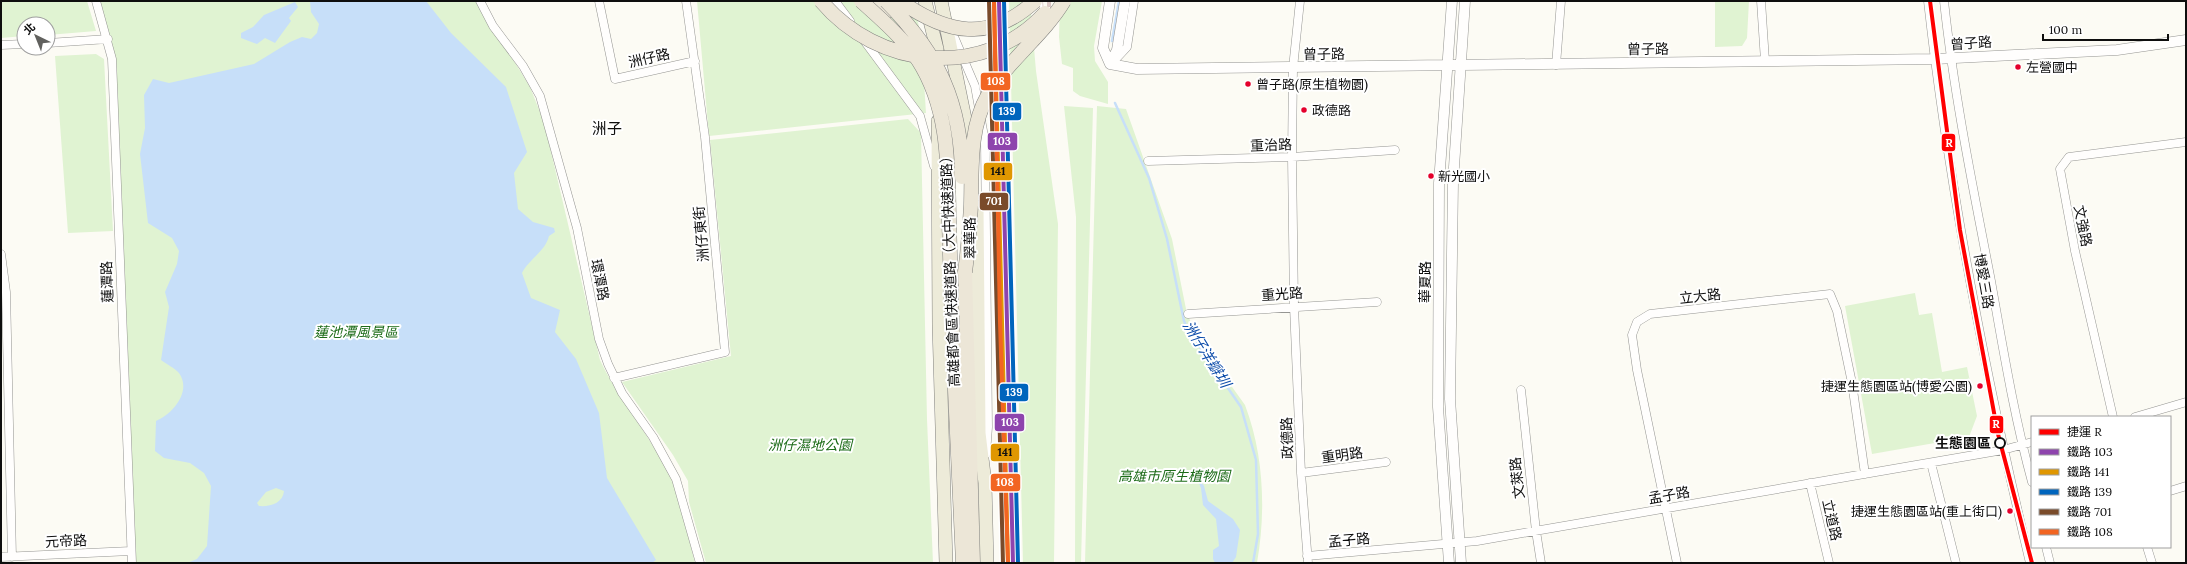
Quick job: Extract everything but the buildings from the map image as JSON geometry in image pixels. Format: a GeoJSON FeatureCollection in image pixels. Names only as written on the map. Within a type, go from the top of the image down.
{"type":"FeatureCollection","features":[{"type":"Feature","properties":{"kind":"highway"},"geometry":{"type":"LineString","coordinates":[[821,1],[845,25],[867,39],[894,50],[927,59],[969,56],[1002,44],[1028,29],[1055,1]]}},
{"type":"Feature","properties":{"kind":"highway","name":"高雄都會區快速道路（大中快速道路）"},"geometry":{"type":"LineString","coordinates":[[861,1],[889,27],[918,60],[930,82],[938,104],[944,130],[948,162],[952,325],[963,563]]}},
{"type":"Feature","properties":{"kind":"highway"},"geometry":{"type":"LineString","coordinates":[[874,1],[890,10],[899,7],[906,1]]}},
{"type":"Feature","properties":{"kind":"highway","name":"高雄都會區快速道路（大中快速道路）"},"geometry":{"type":"LineString","coordinates":[[886,1],[924,44],[939,70],[954,108],[962,158],[962,243],[965,272],[973,563]]}},
{"type":"Feature","properties":{"kind":"highway"},"geometry":{"type":"LineString","coordinates":[[900,1],[937,23],[966,30],[980,29],[1005,22],[1035,1]]}},
{"type":"Feature","properties":{"kind":"highway"},"geometry":{"type":"LineString","coordinates":[[965,272],[969,245],[972,157],[976,126],[987,96],[1006,67],[1048,23],[1064,1]]}},
{"type":"Feature","properties":{"kind":"main road"},"geometry":{"type":"LineString","coordinates":[[925,1],[937,49],[939,324],[946,563]]}},
{"type":"Feature","properties":{"kind":"main road","name":"翠華路"},"geometry":{"type":"LineString","coordinates":[[941,1],[976,174],[979,433],[985,483],[987,563]]}},
{"type":"Feature","properties":{"kind":"street","name":"蓮潭路"},"geometry":{"type":"LineString","coordinates":[[96,1],[108,39],[112,59],[132,563]]}},
{"type":"Feature","properties":{"kind":"street","name":"環潭路"},"geometry":{"type":"LineString","coordinates":[[480,1],[493,26],[523,66],[540,96],[546,111],[576,228],[599,339],[614,378],[636,414],[653,437],[676,479],[700,563]]}},
{"type":"Feature","properties":{"kind":"street","name":"洲仔路"},"geometry":{"type":"LineString","coordinates":[[599,1],[616,79],[695,61]]}},
{"type":"Feature","properties":{"kind":"street","name":"洲仔東街"},"geometry":{"type":"LineString","coordinates":[[614,378],[725,352],[705,137],[686,1]]}},
{"type":"Feature","properties":{"kind":"street"},"geometry":{"type":"LineString","coordinates":[[835,1],[920,116],[938,182]]}},
{"type":"Feature","properties":{"kind":"street"},"geometry":{"type":"LineString","coordinates":[[1110,1],[1103,48],[1110,64]]}},
{"type":"Feature","properties":{"kind":"street"},"geometry":{"type":"LineString","coordinates":[[1110,64],[1117,50],[1125,1]]}},
{"type":"Feature","properties":{"kind":"street"},"geometry":{"type":"LineString","coordinates":[[1110,64],[1127,47],[1134,1]]}},
{"type":"Feature","properties":{"kind":"street","name":"政德路"},"geometry":{"type":"LineString","coordinates":[[1300,1],[1293,68],[1292,157],[1294,306],[1301,473],[1307,559]]}},
{"type":"Feature","properties":{"kind":"street","name":"華夏路"},"geometry":{"type":"LineString","coordinates":[[1449,563],[1438,407],[1439,183],[1452,1]]}},
{"type":"Feature","properties":{"kind":"street","name":"華夏路"},"geometry":{"type":"LineString","coordinates":[[1461,563],[1450,412],[1453,182],[1465,1]]}},
{"type":"Feature","properties":{"kind":"street"},"geometry":{"type":"LineString","coordinates":[[1556,65],[1561,1]]}},
{"type":"Feature","properties":{"kind":"street"},"geometry":{"type":"LineString","coordinates":[[1761,1],[1765,61]]}},
{"type":"Feature","properties":{"kind":"street","name":"博愛三路"},"geometry":{"type":"LineString","coordinates":[[1928,1],[1935,60],[1969,275],[2003,450],[2030,563]]}},
{"type":"Feature","properties":{"kind":"street","name":"博愛三路"},"geometry":{"type":"LineString","coordinates":[[1944,1],[1950,59],[2022,445],[2031,478]]}},
{"type":"Feature","properties":{"kind":"street"},"geometry":{"type":"LineString","coordinates":[[56,42],[108,39]]}},
{"type":"Feature","properties":{"kind":"street","name":"曾子路"},"geometry":{"type":"LineString","coordinates":[[1110,64],[1131,69],[1935,60],[2117,50],[2186,40]]}},
{"type":"Feature","properties":{"kind":"street"},"geometry":{"type":"LineString","coordinates":[[1,45],[16,44]]}},
{"type":"Feature","properties":{"kind":"street","name":"文強路"},"geometry":{"type":"LineString","coordinates":[[2113,416],[2075,251],[2060,169],[2069,157],[2186,142]]}},
{"type":"Feature","properties":{"kind":"street","name":"重治路"},"geometry":{"type":"LineString","coordinates":[[1148,161],[1292,157],[1395,150]]}},
{"type":"Feature","properties":{"kind":"street"},"geometry":{"type":"LineString","coordinates":[[1,254],[6,299],[12,556]]}},
{"type":"Feature","properties":{"kind":"street"},"geometry":{"type":"LineString","coordinates":[[1439,254],[1452,254]]}},
{"type":"Feature","properties":{"kind":"street","name":"立大路"},"geometry":{"type":"LineString","coordinates":[[1677,563],[1637,370],[1632,335],[1637,322],[1650,314],[1830,294],[1837,310],[1852,383],[1865,474]]}},
{"type":"Feature","properties":{"kind":"street","name":"重光路"},"geometry":{"type":"LineString","coordinates":[[1188,314],[1294,306],[1377,302]]}},
{"type":"Feature","properties":{"kind":"street","name":"文萊路"},"geometry":{"type":"LineString","coordinates":[[1521,390],[1536,531],[1541,563]]}},
{"type":"Feature","properties":{"kind":"street"},"geometry":{"type":"LineString","coordinates":[[2138,416],[2186,402]]}},
{"type":"Feature","properties":{"kind":"street","name":"孟子路"},"geometry":{"type":"LineString","coordinates":[[1307,559],[1460,543],[1536,531],[1931,463],[2003,450],[2031,442]]}},
{"type":"Feature","properties":{"kind":"street","name":"重明路"},"geometry":{"type":"LineString","coordinates":[[1301,473],[1386,462]]}},
{"type":"Feature","properties":{"kind":"street"},"geometry":{"type":"LineString","coordinates":[[1931,463],[1956,563]]}},
{"type":"Feature","properties":{"kind":"street","name":"立道路"},"geometry":{"type":"LineString","coordinates":[[1810,484],[1829,563]]}},
{"type":"Feature","properties":{"kind":"street"},"geometry":{"type":"LineString","coordinates":[[2171,491],[2186,486]]}},
{"type":"Feature","properties":{"kind":"street"},"geometry":{"type":"LineString","coordinates":[[2046,548],[2050,563]]}},
{"type":"Feature","properties":{"kind":"street"},"geometry":{"type":"LineString","coordinates":[[2147,548],[2152,563]]}},
{"type":"Feature","properties":{"kind":"street","name":"元帝路"},"geometry":{"type":"LineString","coordinates":[[1,557],[131,551]]}},
{"type":"Feature","properties":{"kind":"green space"},"geometry":{"type":"Polygon","coordinates":[[[1,1],[87,1],[96,31],[56,34],[56,16],[16,16],[16,37],[1,38],[1,1]]]}},
{"type":"Feature","properties":{"kind":"green space","name":"蓮池潭風景區"},"geometry":{"type":"Polygon","coordinates":[[[99,1],[477,1],[530,87],[544,122],[600,360],[617,391],[656,451],[673,483],[683,512],[695,563],[135,563],[114,52],[99,1]]]}},
{"type":"Feature","properties":{"kind":"green space"},"geometry":{"type":"Polygon","coordinates":[[[697,1],[913,1],[921,35],[926,113],[709,136],[697,1]]]}},
{"type":"Feature","properties":{"kind":"green space"},"geometry":{"type":"Polygon","coordinates":[[[1009,1],[1030,1],[1036,71],[1058,224],[1054,563],[1023,563],[1009,1]]]}},
{"type":"Feature","properties":{"kind":"green space"},"geometry":{"type":"Polygon","coordinates":[[[1060,1],[1102,1],[1094,46],[1095,61],[1108,82],[1108,104],[1080,96],[1073,91],[1073,68],[1062,64],[1059,37],[1060,1]]]}},
{"type":"Feature","properties":{"kind":"green space"},"geometry":{"type":"Polygon","coordinates":[[[1715,1],[1749,1],[1747,38],[1742,46],[1715,47],[1715,1]]]}},
{"type":"Feature","properties":{"kind":"green space"},"geometry":{"type":"Polygon","coordinates":[[[96,54],[104,59],[113,231],[68,233],[56,56],[96,54]]]}},
{"type":"Feature","properties":{"kind":"green space"},"geometry":{"type":"Polygon","coordinates":[[[1064,106],[1093,108],[1081,563],[1075,563],[1076,217],[1064,106]]]}},
{"type":"Feature","properties":{"kind":"green space","name":"高雄市原生植物園"},"geometry":{"type":"Polygon","coordinates":[[[1097,106],[1126,109],[1172,239],[1187,314],[1202,345],[1245,405],[1256,443],[1262,483],[1262,523],[1257,563],[1085,563],[1097,106]]]}},
{"type":"Feature","properties":{"kind":"green space","name":"洲仔濕地公園"},"geometry":{"type":"Polygon","coordinates":[[[908,119],[921,133],[927,419],[933,563],[706,563],[689,502],[688,481],[673,455],[622,382],[731,356],[710,140],[908,119]]]}},
{"type":"Feature","properties":{"kind":"green space"},"geometry":{"type":"Polygon","coordinates":[[[1915,293],[1919,315],[1932,313],[1942,372],[1967,367],[1977,416],[1969,437],[1872,454],[1845,306],[1915,293]]]}},
{"type":"Feature","properties":{"kind":"water","name":"蓮池潭風景區"},"geometry":{"type":"Polygon","coordinates":[[[310,1],[426,1],[451,33],[506,87],[527,152],[514,173],[518,209],[533,222],[554,228],[555,232],[549,236],[544,247],[528,264],[522,273],[531,298],[560,310],[555,332],[576,359],[599,413],[607,478],[656,560],[652,563],[187,563],[197,559],[207,546],[211,486],[204,473],[190,463],[164,458],[155,451],[156,421],[169,413],[179,401],[183,387],[179,373],[161,360],[169,307],[165,292],[177,264],[179,251],[172,238],[148,223],[140,154],[145,128],[144,95],[153,79],[169,83],[254,64],[290,42],[302,37],[311,39],[317,33],[319,24],[311,12],[310,1]],[[276,488],[266,492],[257,503],[259,506],[271,505],[281,499],[284,491],[276,488]]]}},
{"type":"Feature","properties":{"kind":"water"},"geometry":{"type":"Polygon","coordinates":[[[295,2],[298,7],[289,18],[291,21],[275,43],[265,38],[257,44],[241,38],[241,33],[253,27],[264,15],[295,2]]]}},
{"type":"Feature","properties":{"kind":"water"},"geometry":{"type":"Polygon","coordinates":[[[1197,479],[1199,479],[1204,486],[1208,501],[1233,519],[1240,530],[1236,557],[1232,563],[1215,563],[1213,559],[1213,550],[1219,546],[1216,519],[1203,505],[1201,488],[1197,479]]]}},
{"type":"Feature","properties":{"kind":"waterway","name":"洲仔洋瓣圳"},"geometry":{"type":"LineString","coordinates":[[1112,41],[1119,1]]}},
{"type":"Feature","properties":{"kind":"waterway","name":"洲仔洋瓣圳"},"geometry":{"type":"LineString","coordinates":[[1115,103],[1149,178],[1167,239],[1184,321],[1188,330],[1241,407],[1256,460],[1258,534],[1253,563]]}},
{"type":"Feature","properties":{"kind":"railway"},"geometry":{"type":"LineString","coordinates":[[1041,1],[1042,16]]}},
{"type":"Feature","properties":{"kind":"railway"},"geometry":{"type":"LineString","coordinates":[[1049,1],[1049,15]]}},
{"type":"Feature","properties":{"kind":"metro line","name":"R"},"geometry":{"type":"LineString","coordinates":[[1930,1],[1960,230],[1998,434],[2032,563]]}},
{"type":"Feature","properties":{"kind":"rail line","name":"701"},"geometry":{"type":"LineString","coordinates":[[989,1],[1003,563]]}},
{"type":"Feature","properties":{"kind":"rail line","name":"141"},"geometry":{"type":"LineString","coordinates":[[994,1],[1008,563]]}},
{"type":"Feature","properties":{"kind":"rail line","name":"108"},"geometry":{"type":"LineString","coordinates":[[994,1],[1000,322],[1008,563]]}},
{"type":"Feature","properties":{"kind":"rail line","name":"103"},"geometry":{"type":"LineString","coordinates":[[999,1],[1013,563]]}},
{"type":"Feature","properties":{"kind":"rail line","name":"139"},"geometry":{"type":"LineString","coordinates":[[1004,1],[1018,563]]}},
{"type":"Feature","properties":{"kind":"place","name":"左營國中"},"geometry":{"type":"Point","coordinates":[2018,67]}},
{"type":"Feature","properties":{"kind":"place","name":"曾子路(原生植物園)"},"geometry":{"type":"Point","coordinates":[1248,84]}},
{"type":"Feature","properties":{"kind":"place","name":"政德路"},"geometry":{"type":"Point","coordinates":[1304,110]}},
{"type":"Feature","properties":{"kind":"place","name":"新光國小"},"geometry":{"type":"Point","coordinates":[1431,176]}},
{"type":"Feature","properties":{"kind":"place","name":"捷運生態園區站(博愛公園)"},"geometry":{"type":"Point","coordinates":[1980,386]}},
{"type":"Feature","properties":{"kind":"place","name":"生態園區"},"geometry":{"type":"Point","coordinates":[2000,443]}},
{"type":"Feature","properties":{"kind":"place","name":"捷運生態園區站(重上街口)"},"geometry":{"type":"Point","coordinates":[2010,511]}},
{"type":"Feature","properties":{"kind":"district","name":"洲子"},"geometry":{"type":"Point","coordinates":[607,128]}}]}
